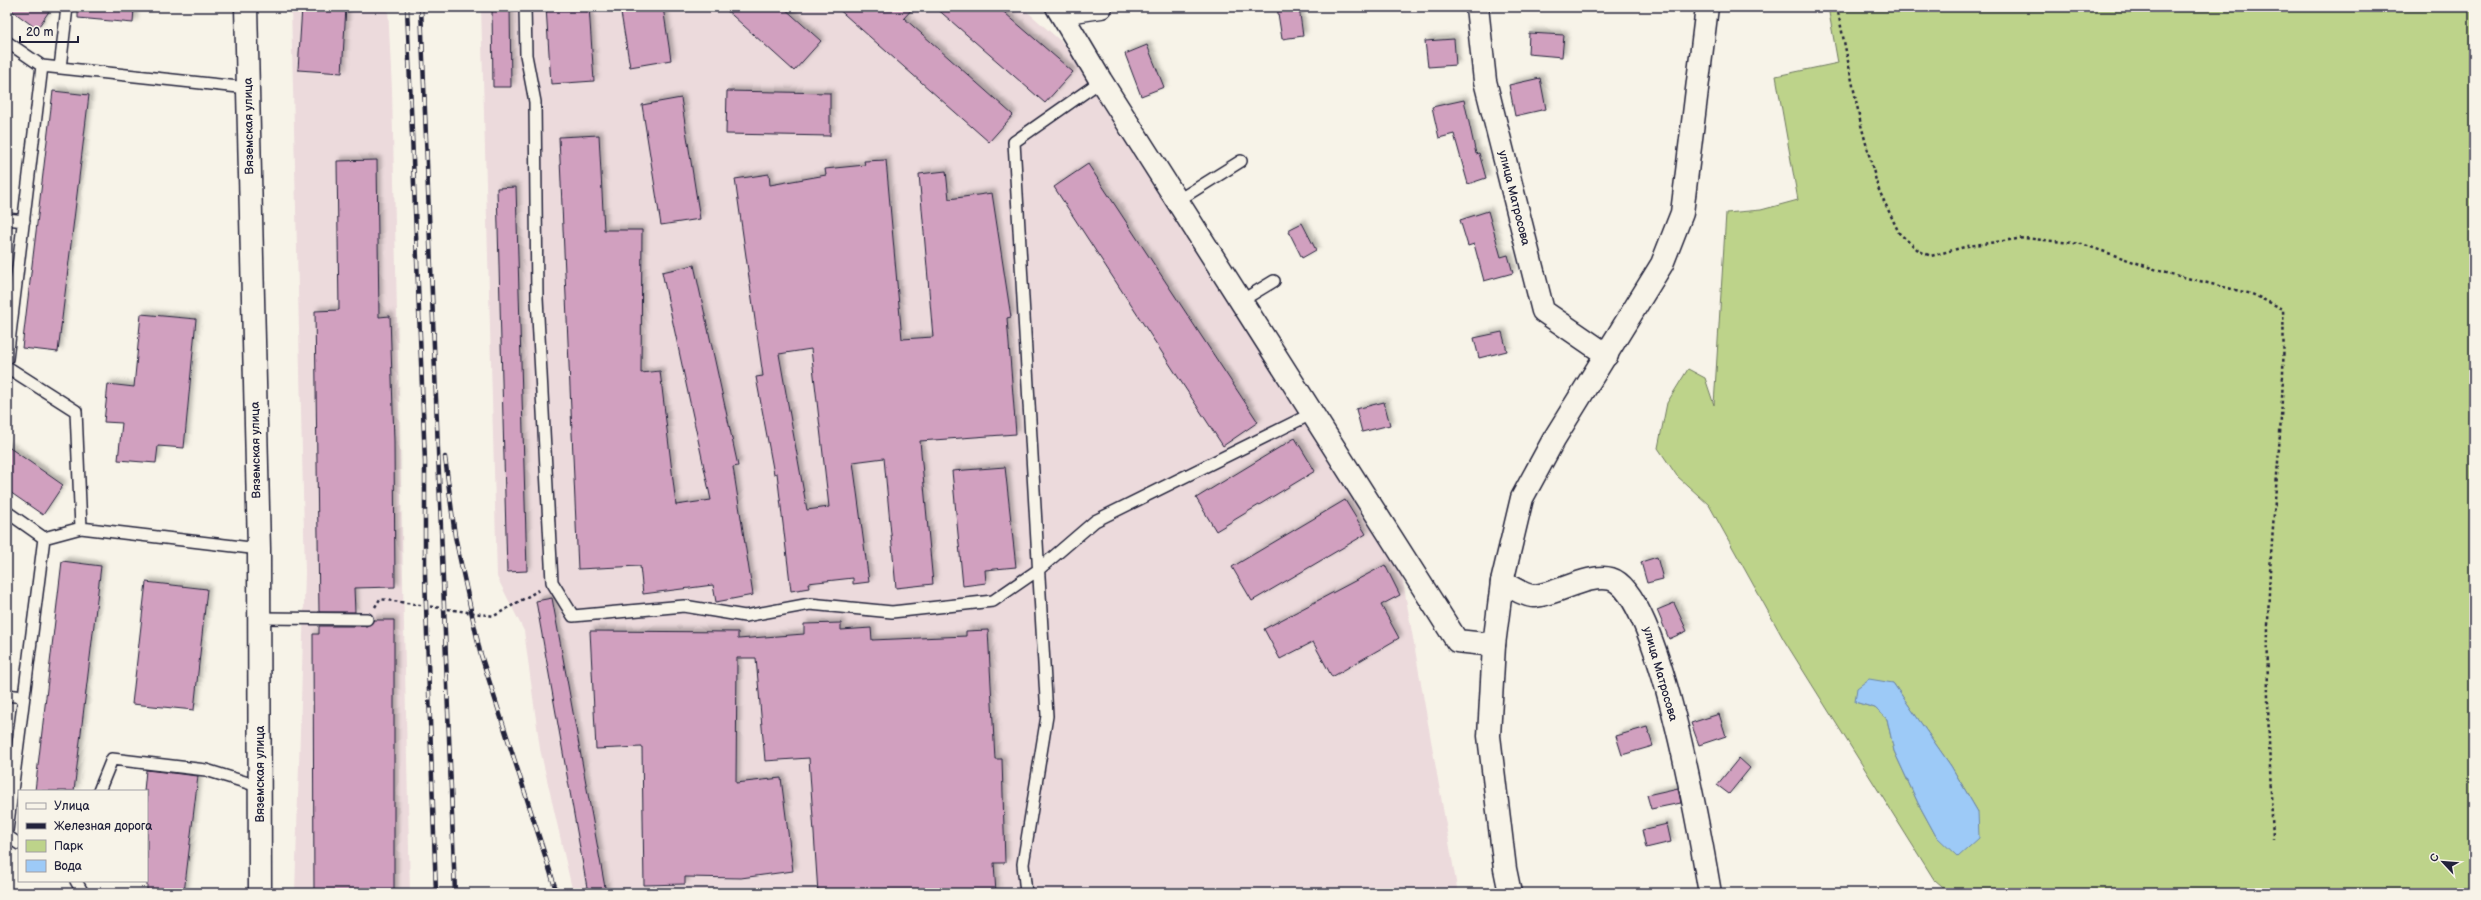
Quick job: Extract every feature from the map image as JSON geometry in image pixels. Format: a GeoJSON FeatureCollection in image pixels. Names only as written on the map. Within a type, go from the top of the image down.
{"type":"FeatureCollection","features":[{"type":"Feature","properties":{"kind":"street","name":"Вяземская улица"},"geometry":{"type":"LineString","coordinates":[[246,7],[259,549],[261,787],[260,893]]}},
{"type":"Feature","properties":{"kind":"street"},"geometry":{"type":"LineString","coordinates":[[1101,7],[1059,10],[1101,81],[1457,641],[1494,645]]}},
{"type":"Feature","properties":{"kind":"street","name":"улица Матросова"},"geometry":{"type":"LineString","coordinates":[[1477,7],[1485,81],[1543,311],[1607,356]]}},
{"type":"Feature","properties":{"kind":"street"},"geometry":{"type":"LineString","coordinates":[[1510,893],[1505,869],[1489,736],[1494,645],[1502,582],[1522,498],[1554,439],[1607,356],[1662,264],[1682,213],[1707,7]]}},
{"type":"Feature","properties":{"kind":"street","name":"улица Матросова"},"geometry":{"type":"LineString","coordinates":[[1502,582],[1534,596],[1598,578],[1611,579],[1624,586],[1631,596],[1645,622],[1656,653],[1693,793],[1710,893]]}},
{"type":"Feature","properties":{"kind":"lane"},"geometry":{"type":"LineString","coordinates":[[60,68],[66,7]]}},
{"type":"Feature","properties":{"kind":"lane"},"geometry":{"type":"LineString","coordinates":[[525,7],[526,55],[535,102],[537,298],[552,582],[573,616],[684,606],[745,616],[810,604],[892,612],[993,601],[1038,570],[1095,521],[1312,413]]}},
{"type":"Feature","properties":{"kind":"lane"},"geometry":{"type":"LineString","coordinates":[[7,42],[42,66],[248,88]]}},
{"type":"Feature","properties":{"kind":"lane"},"geometry":{"type":"LineString","coordinates":[[7,359],[42,66]]}},
{"type":"Feature","properties":{"kind":"lane"},"geometry":{"type":"LineString","coordinates":[[1026,893],[1023,864],[1046,716],[1014,142],[1101,81]]}},
{"type":"Feature","properties":{"kind":"lane"},"geometry":{"type":"LineString","coordinates":[[1177,201],[1241,161]]}},
{"type":"Feature","properties":{"kind":"lane"},"geometry":{"type":"LineString","coordinates":[[7,219],[24,221]]}},
{"type":"Feature","properties":{"kind":"lane"},"geometry":{"type":"LineString","coordinates":[[1241,301],[1274,281]]}},
{"type":"Feature","properties":{"kind":"lane"},"geometry":{"type":"LineString","coordinates":[[7,367],[76,411],[81,528]]}},
{"type":"Feature","properties":{"kind":"lane"},"geometry":{"type":"LineString","coordinates":[[7,512],[44,538]]}},
{"type":"Feature","properties":{"kind":"lane"},"geometry":{"type":"LineString","coordinates":[[44,538],[81,528],[259,549]]}},
{"type":"Feature","properties":{"kind":"lane"},"geometry":{"type":"LineString","coordinates":[[7,831],[44,538]]}},
{"type":"Feature","properties":{"kind":"lane"},"geometry":{"type":"LineString","coordinates":[[260,618],[367,619]]}},
{"type":"Feature","properties":{"kind":"lane"},"geometry":{"type":"LineString","coordinates":[[7,695],[23,697]]}},
{"type":"Feature","properties":{"kind":"lane"},"geometry":{"type":"LineString","coordinates":[[99,790],[112,759],[206,770],[261,787]]}},
{"type":"Feature","properties":{"kind":"lane"},"geometry":{"type":"LineString","coordinates":[[7,836],[18,843]]}},
{"type":"Feature","properties":{"kind":"lane"},"geometry":{"type":"LineString","coordinates":[[77,882],[83,893]]}},
{"type":"Feature","properties":{"kind":"path"},"geometry":{"type":"LineString","coordinates":[[1837,7],[1861,125],[1878,188],[1899,233],[1919,251],[1931,256],[1968,246],[2024,238],[2082,244],[2163,272],[2252,294],[2283,309],[2285,360],[2282,425],[2270,573],[2269,710],[2273,839]]}},
{"type":"Feature","properties":{"kind":"path"},"geometry":{"type":"LineString","coordinates":[[367,619],[380,599],[494,616],[552,582]]}},
{"type":"Feature","properties":{"kind":"shaded area"},"geometry":{"type":"Polygon","coordinates":[[[291,7],[388,7],[392,90],[410,893],[295,893],[305,573],[291,7]]]}},
{"type":"Feature","properties":{"kind":"shaded area"},"geometry":{"type":"Polygon","coordinates":[[[481,7],[1022,7],[1072,51],[1399,559],[1458,893],[573,893],[540,749],[524,631],[497,577],[481,7]]]}},
{"type":"Feature","properties":{"kind":"green space"},"geometry":{"type":"Polygon","coordinates":[[[1828,7],[2474,7],[2474,893],[1949,893],[1935,881],[1784,640],[1709,505],[1677,476],[1658,448],[1667,403],[1688,369],[1705,378],[1714,405],[1726,213],[1761,210],[1798,200],[1776,76],[1838,63],[1828,7]],[[1893,683],[1855,702],[1875,708],[1887,719],[1894,751],[1918,803],[1936,836],[1978,812],[1951,766],[1893,683]]]}},
{"type":"Feature","properties":{"kind":"water"},"geometry":{"type":"Polygon","coordinates":[[[1869,679],[1893,683],[1951,766],[1978,812],[1979,838],[1958,857],[1936,836],[1918,803],[1894,751],[1887,719],[1875,708],[1855,702],[1857,688],[1869,679]]]}},
{"type":"Feature","properties":{"kind":"building"},"geometry":{"type":"Polygon","coordinates":[[[7,7],[52,7],[37,29],[7,7]]]}},
{"type":"Feature","properties":{"kind":"building"},"geometry":{"type":"Polygon","coordinates":[[[78,7],[134,7],[133,23],[78,18],[78,7]]]}},
{"type":"Feature","properties":{"kind":"building"},"geometry":{"type":"Polygon","coordinates":[[[302,7],[346,7],[342,73],[298,70],[302,7]]]}},
{"type":"Feature","properties":{"kind":"building"},"geometry":{"type":"Polygon","coordinates":[[[492,7],[510,7],[511,87],[493,87],[492,7]]]}},
{"type":"Feature","properties":{"kind":"building"},"geometry":{"type":"Polygon","coordinates":[[[546,7],[589,7],[594,81],[551,84],[546,7]]]}},
{"type":"Feature","properties":{"kind":"building"},"geometry":{"type":"Polygon","coordinates":[[[620,7],[663,7],[671,60],[630,67],[620,7]]]}},
{"type":"Feature","properties":{"kind":"building"},"geometry":{"type":"Polygon","coordinates":[[[723,7],[783,7],[821,41],[794,71],[723,7]]]}},
{"type":"Feature","properties":{"kind":"building"},"geometry":{"type":"Polygon","coordinates":[[[836,7],[914,7],[904,18],[1013,115],[989,142],[836,7]]]}},
{"type":"Feature","properties":{"kind":"building"},"geometry":{"type":"Polygon","coordinates":[[[935,7],[998,7],[1073,72],[1045,103],[935,7]]]}},
{"type":"Feature","properties":{"kind":"building"},"geometry":{"type":"Polygon","coordinates":[[[1277,7],[1299,7],[1303,36],[1282,39],[1277,7]]]}},
{"type":"Feature","properties":{"kind":"building"},"geometry":{"type":"Polygon","coordinates":[[[1529,33],[1564,35],[1562,57],[1528,54],[1529,33]]]}},
{"type":"Feature","properties":{"kind":"building"},"geometry":{"type":"Polygon","coordinates":[[[1454,39],[1456,65],[1428,67],[1425,41],[1454,39]]]}},
{"type":"Feature","properties":{"kind":"building"},"geometry":{"type":"Polygon","coordinates":[[[1147,45],[1164,87],[1141,96],[1125,54],[1147,45]]]}},
{"type":"Feature","properties":{"kind":"building"},"geometry":{"type":"Polygon","coordinates":[[[1540,78],[1546,109],[1515,116],[1509,85],[1540,78]]]}},
{"type":"Feature","properties":{"kind":"building"},"geometry":{"type":"Polygon","coordinates":[[[53,91],[89,95],[58,352],[22,348],[53,91]]]}},
{"type":"Feature","properties":{"kind":"building"},"geometry":{"type":"Polygon","coordinates":[[[727,91],[830,93],[830,136],[726,134],[727,91]]]}},
{"type":"Feature","properties":{"kind":"building"},"geometry":{"type":"Polygon","coordinates":[[[681,98],[700,219],[661,225],[642,105],[681,98]]]}},
{"type":"Feature","properties":{"kind":"building"},"geometry":{"type":"Polygon","coordinates":[[[1464,100],[1476,154],[1479,153],[1486,178],[1468,184],[1454,134],[1439,138],[1432,107],[1464,100]]]}},
{"type":"Feature","properties":{"kind":"building"},"geometry":{"type":"Polygon","coordinates":[[[599,135],[604,230],[642,230],[641,373],[660,371],[676,505],[711,500],[662,272],[694,265],[738,466],[733,467],[753,595],[716,602],[713,585],[643,594],[640,566],[578,569],[559,137],[599,135]]]}},
{"type":"Feature","properties":{"kind":"building"},"geometry":{"type":"Polygon","coordinates":[[[377,160],[379,317],[390,316],[394,441],[395,587],[354,588],[355,612],[319,612],[315,311],[339,310],[337,161],[377,160]]]}},
{"type":"Feature","properties":{"kind":"building"},"geometry":{"type":"Polygon","coordinates":[[[886,160],[902,339],[933,337],[919,174],[946,171],[949,199],[992,193],[1011,317],[1007,318],[1016,434],[920,441],[933,584],[896,588],[884,458],[853,462],[869,582],[853,584],[853,578],[808,583],[809,588],[791,591],[777,473],[774,474],[756,377],[763,376],[735,179],[769,174],[770,185],[826,175],[825,169],[865,165],[864,161],[886,160]],[[811,349],[779,354],[807,510],[829,507],[811,349]]]}},
{"type":"Feature","properties":{"kind":"building"},"geometry":{"type":"Polygon","coordinates":[[[1088,164],[1258,422],[1223,446],[1054,187],[1088,164]]]}},
{"type":"Feature","properties":{"kind":"building"},"geometry":{"type":"Polygon","coordinates":[[[516,187],[527,571],[507,572],[497,188],[516,187]]]}},
{"type":"Feature","properties":{"kind":"building"},"geometry":{"type":"Polygon","coordinates":[[[1488,211],[1501,257],[1508,255],[1513,273],[1484,281],[1474,244],[1468,246],[1460,220],[1488,211]]]}},
{"type":"Feature","properties":{"kind":"building"},"geometry":{"type":"Polygon","coordinates":[[[1302,223],[1316,250],[1302,258],[1288,230],[1302,223]]]}},
{"type":"Feature","properties":{"kind":"building"},"geometry":{"type":"Polygon","coordinates":[[[141,314],[196,319],[184,448],[158,446],[156,463],[118,460],[122,423],[104,422],[108,384],[134,387],[141,314]]]}},
{"type":"Feature","properties":{"kind":"building"},"geometry":{"type":"Polygon","coordinates":[[[1502,332],[1507,351],[1479,358],[1474,338],[1502,332]]]}},
{"type":"Feature","properties":{"kind":"building"},"geometry":{"type":"Polygon","coordinates":[[[1384,402],[1390,425],[1362,432],[1356,409],[1384,402]]]}},
{"type":"Feature","properties":{"kind":"building"},"geometry":{"type":"Polygon","coordinates":[[[1295,438],[1315,471],[1216,531],[1196,498],[1295,438]]]}},
{"type":"Feature","properties":{"kind":"building"},"geometry":{"type":"Polygon","coordinates":[[[7,446],[63,485],[43,515],[7,490],[7,446]]]}},
{"type":"Feature","properties":{"kind":"building"},"geometry":{"type":"Polygon","coordinates":[[[1005,467],[1016,567],[985,570],[986,583],[963,586],[952,471],[1005,467]]]}},
{"type":"Feature","properties":{"kind":"building"},"geometry":{"type":"Polygon","coordinates":[[[1345,500],[1366,534],[1252,601],[1232,567],[1345,500]]]}},
{"type":"Feature","properties":{"kind":"building"},"geometry":{"type":"Polygon","coordinates":[[[1657,557],[1663,579],[1647,583],[1641,562],[1657,557]]]}},
{"type":"Feature","properties":{"kind":"building"},"geometry":{"type":"Polygon","coordinates":[[[62,561],[101,566],[74,790],[35,790],[62,561]]]}},
{"type":"Feature","properties":{"kind":"building"},"geometry":{"type":"Polygon","coordinates":[[[1385,565],[1400,595],[1381,605],[1399,638],[1332,677],[1313,642],[1280,659],[1264,629],[1385,565]]]}},
{"type":"Feature","properties":{"kind":"building"},"geometry":{"type":"Polygon","coordinates":[[[146,582],[207,589],[194,710],[132,704],[146,582]]]}},
{"type":"Feature","properties":{"kind":"building"},"geometry":{"type":"Polygon","coordinates":[[[552,598],[606,893],[588,893],[536,601],[552,598]]]}},
{"type":"Feature","properties":{"kind":"building"},"geometry":{"type":"Polygon","coordinates":[[[1674,603],[1687,631],[1669,639],[1657,610],[1674,603]]]}},
{"type":"Feature","properties":{"kind":"building"},"geometry":{"type":"Polygon","coordinates":[[[374,620],[394,620],[394,893],[314,893],[313,634],[319,634],[319,626],[367,626],[374,620]]]}},
{"type":"Feature","properties":{"kind":"building"},"geometry":{"type":"Polygon","coordinates":[[[841,623],[841,630],[871,628],[872,640],[966,636],[966,631],[988,630],[995,759],[1002,759],[1005,863],[994,863],[996,893],[818,893],[809,758],[765,761],[756,658],[737,658],[736,783],[781,778],[793,871],[741,878],[685,877],[685,884],[644,885],[642,747],[596,749],[590,631],[738,632],[738,639],[804,634],[804,624],[841,623]]]}},
{"type":"Feature","properties":{"kind":"building"},"geometry":{"type":"Polygon","coordinates":[[[1719,714],[1726,736],[1699,745],[1691,723],[1719,714]]]}},
{"type":"Feature","properties":{"kind":"building"},"geometry":{"type":"Polygon","coordinates":[[[1647,727],[1653,746],[1622,755],[1616,736],[1647,727]]]}},
{"type":"Feature","properties":{"kind":"building"},"geometry":{"type":"Polygon","coordinates":[[[1739,758],[1750,768],[1729,794],[1717,785],[1739,758]]]}},
{"type":"Feature","properties":{"kind":"building"},"geometry":{"type":"Polygon","coordinates":[[[146,770],[198,776],[184,893],[147,893],[148,790],[144,790],[146,770]]]}},
{"type":"Feature","properties":{"kind":"building"},"geometry":{"type":"Polygon","coordinates":[[[1678,788],[1681,803],[1651,809],[1647,795],[1678,788]]]}},
{"type":"Feature","properties":{"kind":"building"},"geometry":{"type":"Polygon","coordinates":[[[1667,824],[1671,842],[1646,848],[1642,830],[1667,824]]]}},
{"type":"Feature","properties":{"kind":"railway"},"geometry":{"type":"LineString","coordinates":[[407,7],[425,462],[425,576],[436,893]]}},
{"type":"Feature","properties":{"kind":"railway"},"geometry":{"type":"LineString","coordinates":[[421,7],[455,893]]}},
{"type":"Feature","properties":{"kind":"railway"},"geometry":{"type":"LineString","coordinates":[[445,457],[455,536],[480,652],[557,893]]}}]}
